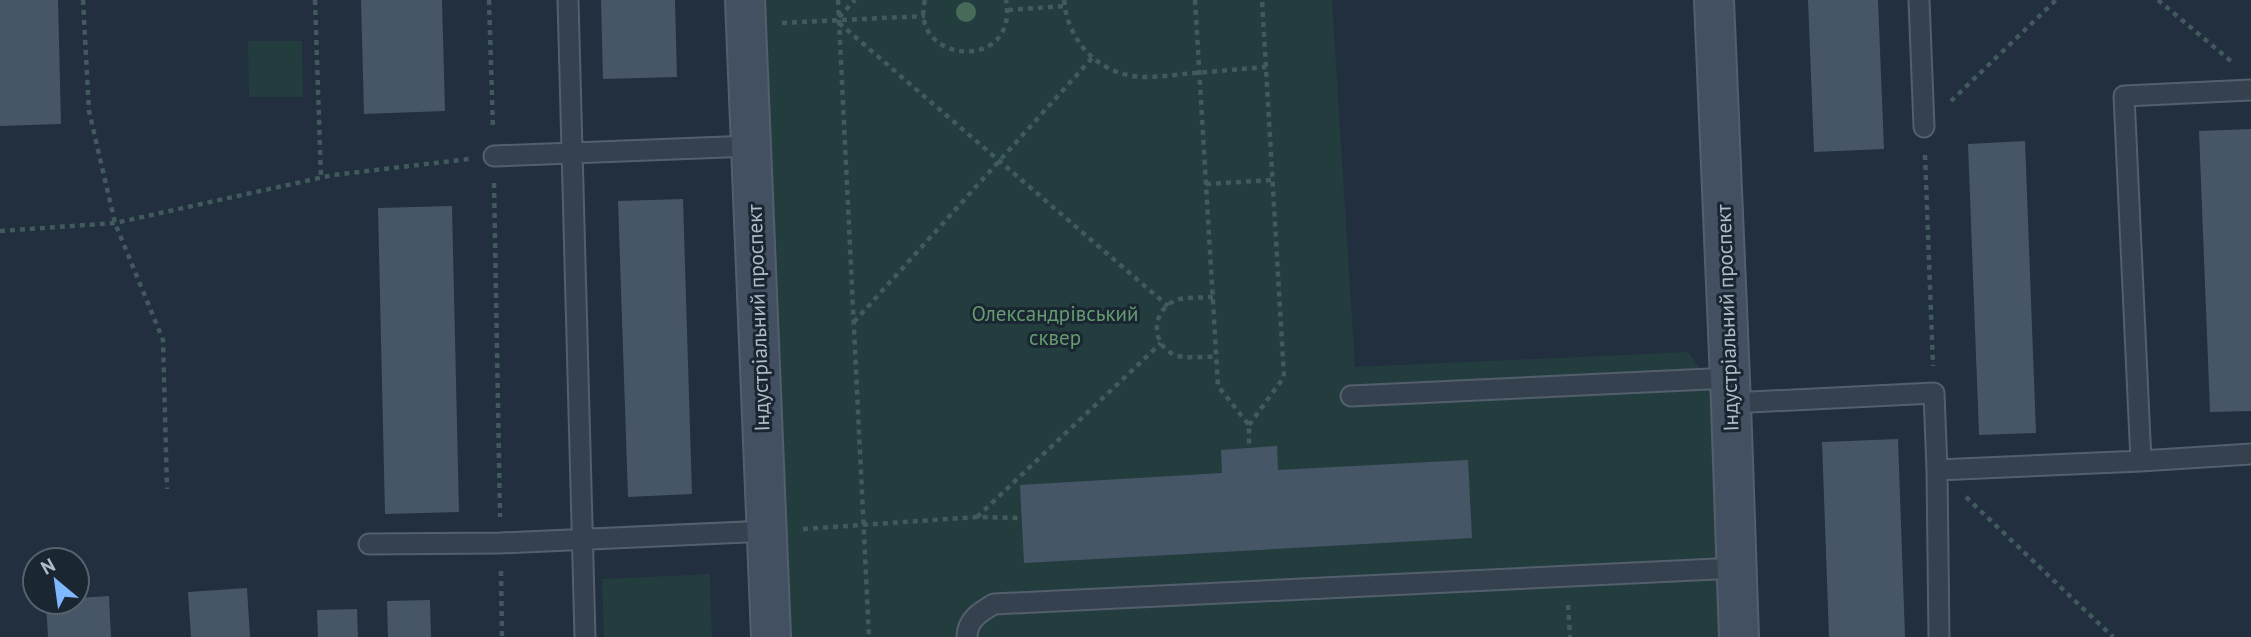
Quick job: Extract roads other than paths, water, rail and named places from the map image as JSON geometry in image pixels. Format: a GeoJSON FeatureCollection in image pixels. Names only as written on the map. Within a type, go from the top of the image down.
{"type":"FeatureCollection","features":[{"type":"Feature","properties":{"kind":"street","name":"Індустріальний проспект"},"geometry":{"type":"LineString","coordinates":[[1714,0],[1739,637]]}},
{"type":"Feature","properties":{"kind":"street","name":"Індустріальний проспект"},"geometry":{"type":"LineString","coordinates":[[746,13],[771,637]]}},
{"type":"Feature","properties":{"kind":"lane"},"geometry":{"type":"LineString","coordinates":[[568,0],[585,637]]}},
{"type":"Feature","properties":{"kind":"lane"},"geometry":{"type":"LineString","coordinates":[[1919,0],[1924,127]]}},
{"type":"Feature","properties":{"kind":"lane"},"geometry":{"type":"LineString","coordinates":[[2141,461],[2124,96],[2251,90]]}},
{"type":"Feature","properties":{"kind":"lane"},"geometry":{"type":"LineString","coordinates":[[494,156],[751,146]]}},
{"type":"Feature","properties":{"kind":"lane"},"geometry":{"type":"LineString","coordinates":[[1351,396],[1731,391],[1934,393],[1939,637]]}},
{"type":"Feature","properties":{"kind":"lane"},"geometry":{"type":"LineString","coordinates":[[1937,470],[2251,454]]}},
{"type":"Feature","properties":{"kind":"lane"},"geometry":{"type":"LineString","coordinates":[[369,544],[500,543],[767,531]]}},
{"type":"Feature","properties":{"kind":"lane"},"geometry":{"type":"LineString","coordinates":[[967,637],[967,629],[977,613],[994,604],[1737,568]]}},
{"type":"Feature","properties":{"kind":"park label","name":"Олександрівський сквер"},"geometry":{"type":"Point","coordinates":[1055,325]}}]}
